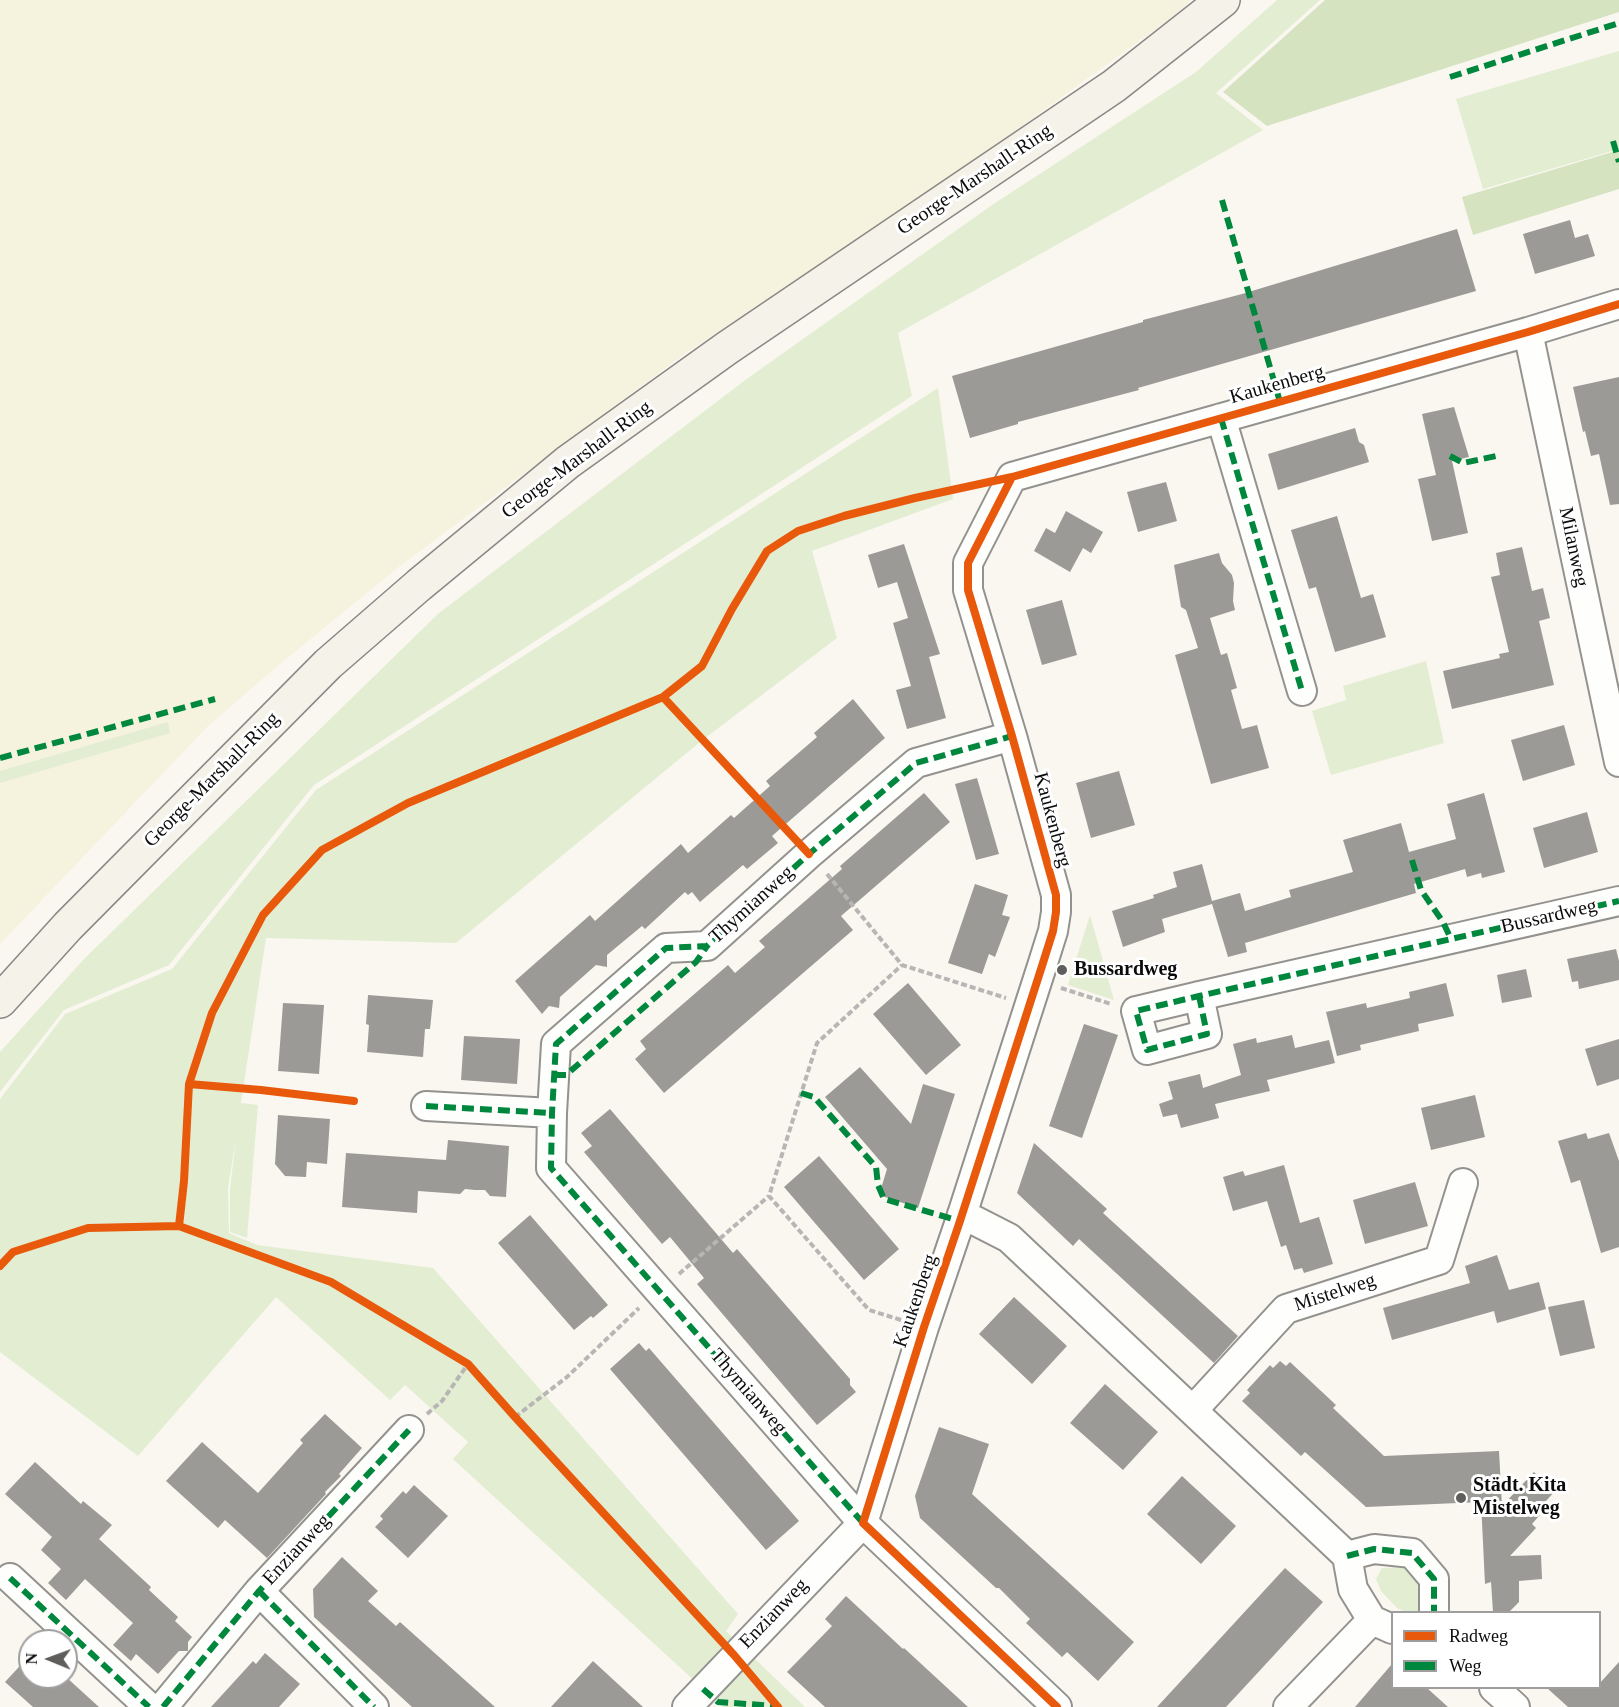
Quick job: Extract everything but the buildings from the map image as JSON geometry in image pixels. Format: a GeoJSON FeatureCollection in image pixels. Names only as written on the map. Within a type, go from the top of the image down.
{"type":"FeatureCollection","features":[{"type":"Feature","properties":{"kind":"main road","name":"George-Marshall-Ring"},"geometry":{"type":"LineString","coordinates":[[0,1001],[68,926],[328,664],[419,585],[568,462],[727,348],[1114,86],[1223,0]]}},
{"type":"Feature","properties":{"kind":"street","name":"Kaukenberg"},"geometry":{"type":"LineString","coordinates":[[863,1523],[924,1327],[1053,931],[1056,912],[1056,895],[1012,736],[968,590],[968,563],[1012,477],[1528,332],[1619,304]]}},
{"type":"Feature","properties":{"kind":"street","name":"Milanweg"},"geometry":{"type":"LineString","coordinates":[[1528,332],[1619,762]]}},
{"type":"Feature","properties":{"kind":"street","name":"Kaukenberg"},"geometry":{"type":"LineString","coordinates":[[1221,418],[1302,691]]}},
{"type":"Feature","properties":{"kind":"street","name":"Thymianweg"},"geometry":{"type":"LineString","coordinates":[[863,1523],[551,1168],[556,1044],[666,948],[707,946],[809,854],[916,764],[1012,736]]}},
{"type":"Feature","properties":{"kind":"street","name":"Bussardweg"},"geometry":{"type":"LineString","coordinates":[[1136,1011],[1619,901]]}},
{"type":"Feature","properties":{"kind":"street"},"geometry":{"type":"LineString","coordinates":[[1136,1011],[1147,1050],[1207,1034],[1198,996]]}},
{"type":"Feature","properties":{"kind":"street"},"geometry":{"type":"LineString","coordinates":[[426,1106],[552,1113]]}},
{"type":"Feature","properties":{"kind":"street","name":"Mistelweg"},"geometry":{"type":"LineString","coordinates":[[1192,1410],[1286,1309],[1439,1260],[1463,1183]]}},
{"type":"Feature","properties":{"kind":"street"},"geometry":{"type":"LineString","coordinates":[[962,1214],[1009,1238],[1347,1556],[1353,1589],[1382,1625],[1288,1707]]}},
{"type":"Feature","properties":{"kind":"street","name":"Enzianweg"},"geometry":{"type":"LineString","coordinates":[[163,1707],[260,1591],[409,1430]]}},
{"type":"Feature","properties":{"kind":"street"},"geometry":{"type":"LineString","coordinates":[[863,1523],[1057,1707]]}},
{"type":"Feature","properties":{"kind":"street","name":"Enzianweg"},"geometry":{"type":"LineString","coordinates":[[687,1707],[863,1523]]}},
{"type":"Feature","properties":{"kind":"street"},"geometry":{"type":"LineString","coordinates":[[1347,1556],[1374,1549],[1412,1553],[1434,1579],[1434,1611]]}},
{"type":"Feature","properties":{"kind":"street"},"geometry":{"type":"LineString","coordinates":[[10,1578],[149,1707]]}},
{"type":"Feature","properties":{"kind":"street","name":"Enzianweg"},"geometry":{"type":"LineString","coordinates":[[260,1591],[374,1707]]}},
{"type":"Feature","properties":{"kind":"street"},"geometry":{"type":"LineString","coordinates":[[1495,1689],[1515,1707]]}},
{"type":"Feature","properties":{"kind":"path"},"geometry":{"type":"LineString","coordinates":[[809,854],[902,965],[1033,993],[1136,1011]]}},
{"type":"Feature","properties":{"kind":"path"},"geometry":{"type":"LineString","coordinates":[[902,965],[817,1043],[769,1196],[869,1310],[924,1327]]}},
{"type":"Feature","properties":{"kind":"path"},"geometry":{"type":"LineString","coordinates":[[442,1401],[468,1364]]}},
{"type":"Feature","properties":{"kind":"path"},"geometry":{"type":"LineString","coordinates":[[515,1417],[567,1377]]}},
{"type":"Feature","properties":{"kind":"shaded area"},"geometry":{"type":"Polygon","coordinates":[[[0,0],[1191,0],[1171,18],[958,172],[683,355],[400,566],[207,727],[0,944],[0,0]]]}},
{"type":"Feature","properties":{"kind":"green space"},"geometry":{"type":"Polygon","coordinates":[[[1277,0],[1320,0],[1216,93],[1263,130],[898,333],[912,396],[314,785],[169,965],[64,1010],[0,1092],[0,1052],[84,959],[439,613],[748,378],[992,205],[1196,72],[1277,0]]]}},
{"type":"Feature","properties":{"kind":"green space"},"geometry":{"type":"Polygon","coordinates":[[[1325,0],[1619,0],[1619,12],[1267,126],[1223,92],[1325,0]]]}},
{"type":"Feature","properties":{"kind":"green space"},"geometry":{"type":"Polygon","coordinates":[[[1619,51],[1619,149],[1483,189],[1456,99],[1619,51]]]}},
{"type":"Feature","properties":{"kind":"green space"},"geometry":{"type":"Polygon","coordinates":[[[1619,150],[1619,189],[1473,235],[1462,197],[1619,150]]]}},
{"type":"Feature","properties":{"kind":"green space"},"geometry":{"type":"Polygon","coordinates":[[[938,388],[953,499],[812,551],[837,638],[700,742],[456,943],[266,938],[241,1103],[258,1105],[247,1238],[230,1232],[230,1189],[236,1138],[228,1188],[229,1233],[257,1245],[433,1268],[738,1614],[726,1631],[805,1707],[723,1707],[453,1459],[468,1442],[405,1385],[390,1400],[276,1297],[138,1456],[0,1352],[0,1099],[65,1014],[172,969],[316,790],[938,388]]]}},
{"type":"Feature","properties":{"kind":"green space"},"geometry":{"type":"Polygon","coordinates":[[[1426,661],[1444,743],[1331,775],[1312,711],[1346,700],[1343,686],[1426,661]]]}},
{"type":"Feature","properties":{"kind":"green space"},"geometry":{"type":"Polygon","coordinates":[[[168,722],[170,733],[0,783],[0,771],[168,722]]]}},
{"type":"Feature","properties":{"kind":"green space"},"geometry":{"type":"Polygon","coordinates":[[[1090,915],[1114,1000],[1068,985],[1090,915]]]}},
{"type":"Feature","properties":{"kind":"green space"},"geometry":{"type":"Polygon","coordinates":[[[1413,1567],[1426,1579],[1424,1611],[1403,1611],[1397,1608],[1381,1591],[1376,1579],[1382,1568],[1413,1567]]]}},
{"type":"Feature","properties":{"kind":"marked path"},"geometry":{"type":"LineString","coordinates":[[1450,77],[1619,23]]}},
{"type":"Feature","properties":{"kind":"marked path"},"geometry":{"type":"LineString","coordinates":[[1613,141],[1619,162]]}},
{"type":"Feature","properties":{"kind":"marked path"},"geometry":{"type":"LineString","coordinates":[[1222,200],[1280,402]]}},
{"type":"Feature","properties":{"kind":"marked path"},"geometry":{"type":"LineString","coordinates":[[1221,418],[1302,691]]}},
{"type":"Feature","properties":{"kind":"marked path"},"geometry":{"type":"LineString","coordinates":[[1450,456],[1463,463],[1501,455]]}},
{"type":"Feature","properties":{"kind":"marked path"},"geometry":{"type":"LineString","coordinates":[[0,758],[215,699]]}},
{"type":"Feature","properties":{"kind":"marked path"},"geometry":{"type":"LineString","coordinates":[[863,1523],[551,1168],[556,1044],[666,948],[707,946],[809,854],[916,763],[1012,736]]}},
{"type":"Feature","properties":{"kind":"marked path"},"geometry":{"type":"LineString","coordinates":[[1412,860],[1421,890],[1443,922],[1451,939]]}},
{"type":"Feature","properties":{"kind":"marked path"},"geometry":{"type":"LineString","coordinates":[[1199,996],[1207,1034],[1147,1050],[1136,1011],[1199,996],[1619,901]]}},
{"type":"Feature","properties":{"kind":"marked path"},"geometry":{"type":"LineString","coordinates":[[554,1075],[566,1075],[696,962],[707,946]]}},
{"type":"Feature","properties":{"kind":"marked path"},"geometry":{"type":"LineString","coordinates":[[801,1093],[814,1097],[876,1167],[878,1185],[884,1199],[960,1221]]}},
{"type":"Feature","properties":{"kind":"marked path"},"geometry":{"type":"LineString","coordinates":[[426,1106],[552,1113]]}},
{"type":"Feature","properties":{"kind":"marked path"},"geometry":{"type":"LineString","coordinates":[[163,1707],[259,1591],[409,1430]]}},
{"type":"Feature","properties":{"kind":"marked path"},"geometry":{"type":"LineString","coordinates":[[1347,1556],[1374,1549],[1412,1553],[1434,1579],[1434,1611]]}},
{"type":"Feature","properties":{"kind":"marked path"},"geometry":{"type":"LineString","coordinates":[[10,1578],[149,1707]]}},
{"type":"Feature","properties":{"kind":"marked path"},"geometry":{"type":"LineString","coordinates":[[259,1591],[374,1707]]}},
{"type":"Feature","properties":{"kind":"marked path"},"geometry":{"type":"LineString","coordinates":[[703,1689],[718,1702],[777,1706]]}},
{"type":"Feature","properties":{"kind":"cycle path"},"geometry":{"type":"LineString","coordinates":[[1057,1707],[863,1523],[924,1327],[1042,966],[1053,931],[1056,912],[1056,895],[1012,736],[968,590],[968,563],[1012,477],[1528,332],[1619,304]]}},
{"type":"Feature","properties":{"kind":"cycle path"},"geometry":{"type":"LineString","coordinates":[[179,1226],[184,1181],[189,1084],[212,1013],[263,915],[322,850],[408,803],[663,697],[702,666],[732,609],[767,551],[798,531],[844,516],[915,498],[1012,477]]}},
{"type":"Feature","properties":{"kind":"cycle path"},"geometry":{"type":"LineString","coordinates":[[663,697],[809,854]]}},
{"type":"Feature","properties":{"kind":"cycle path"},"geometry":{"type":"LineString","coordinates":[[189,1084],[354,1101]]}},
{"type":"Feature","properties":{"kind":"cycle path"},"geometry":{"type":"LineString","coordinates":[[0,1266],[13,1252],[88,1228],[179,1226],[331,1282],[468,1364],[734,1655],[778,1707]]}},
{"type":"Feature","properties":{"kind":"place","name":"Bussardweg"},"geometry":{"type":"Point","coordinates":[1062,970]}},
{"type":"Feature","properties":{"kind":"place","name":"Städt. Kita Mistelweg"},"geometry":{"type":"Point","coordinates":[1461,1498]}}]}
